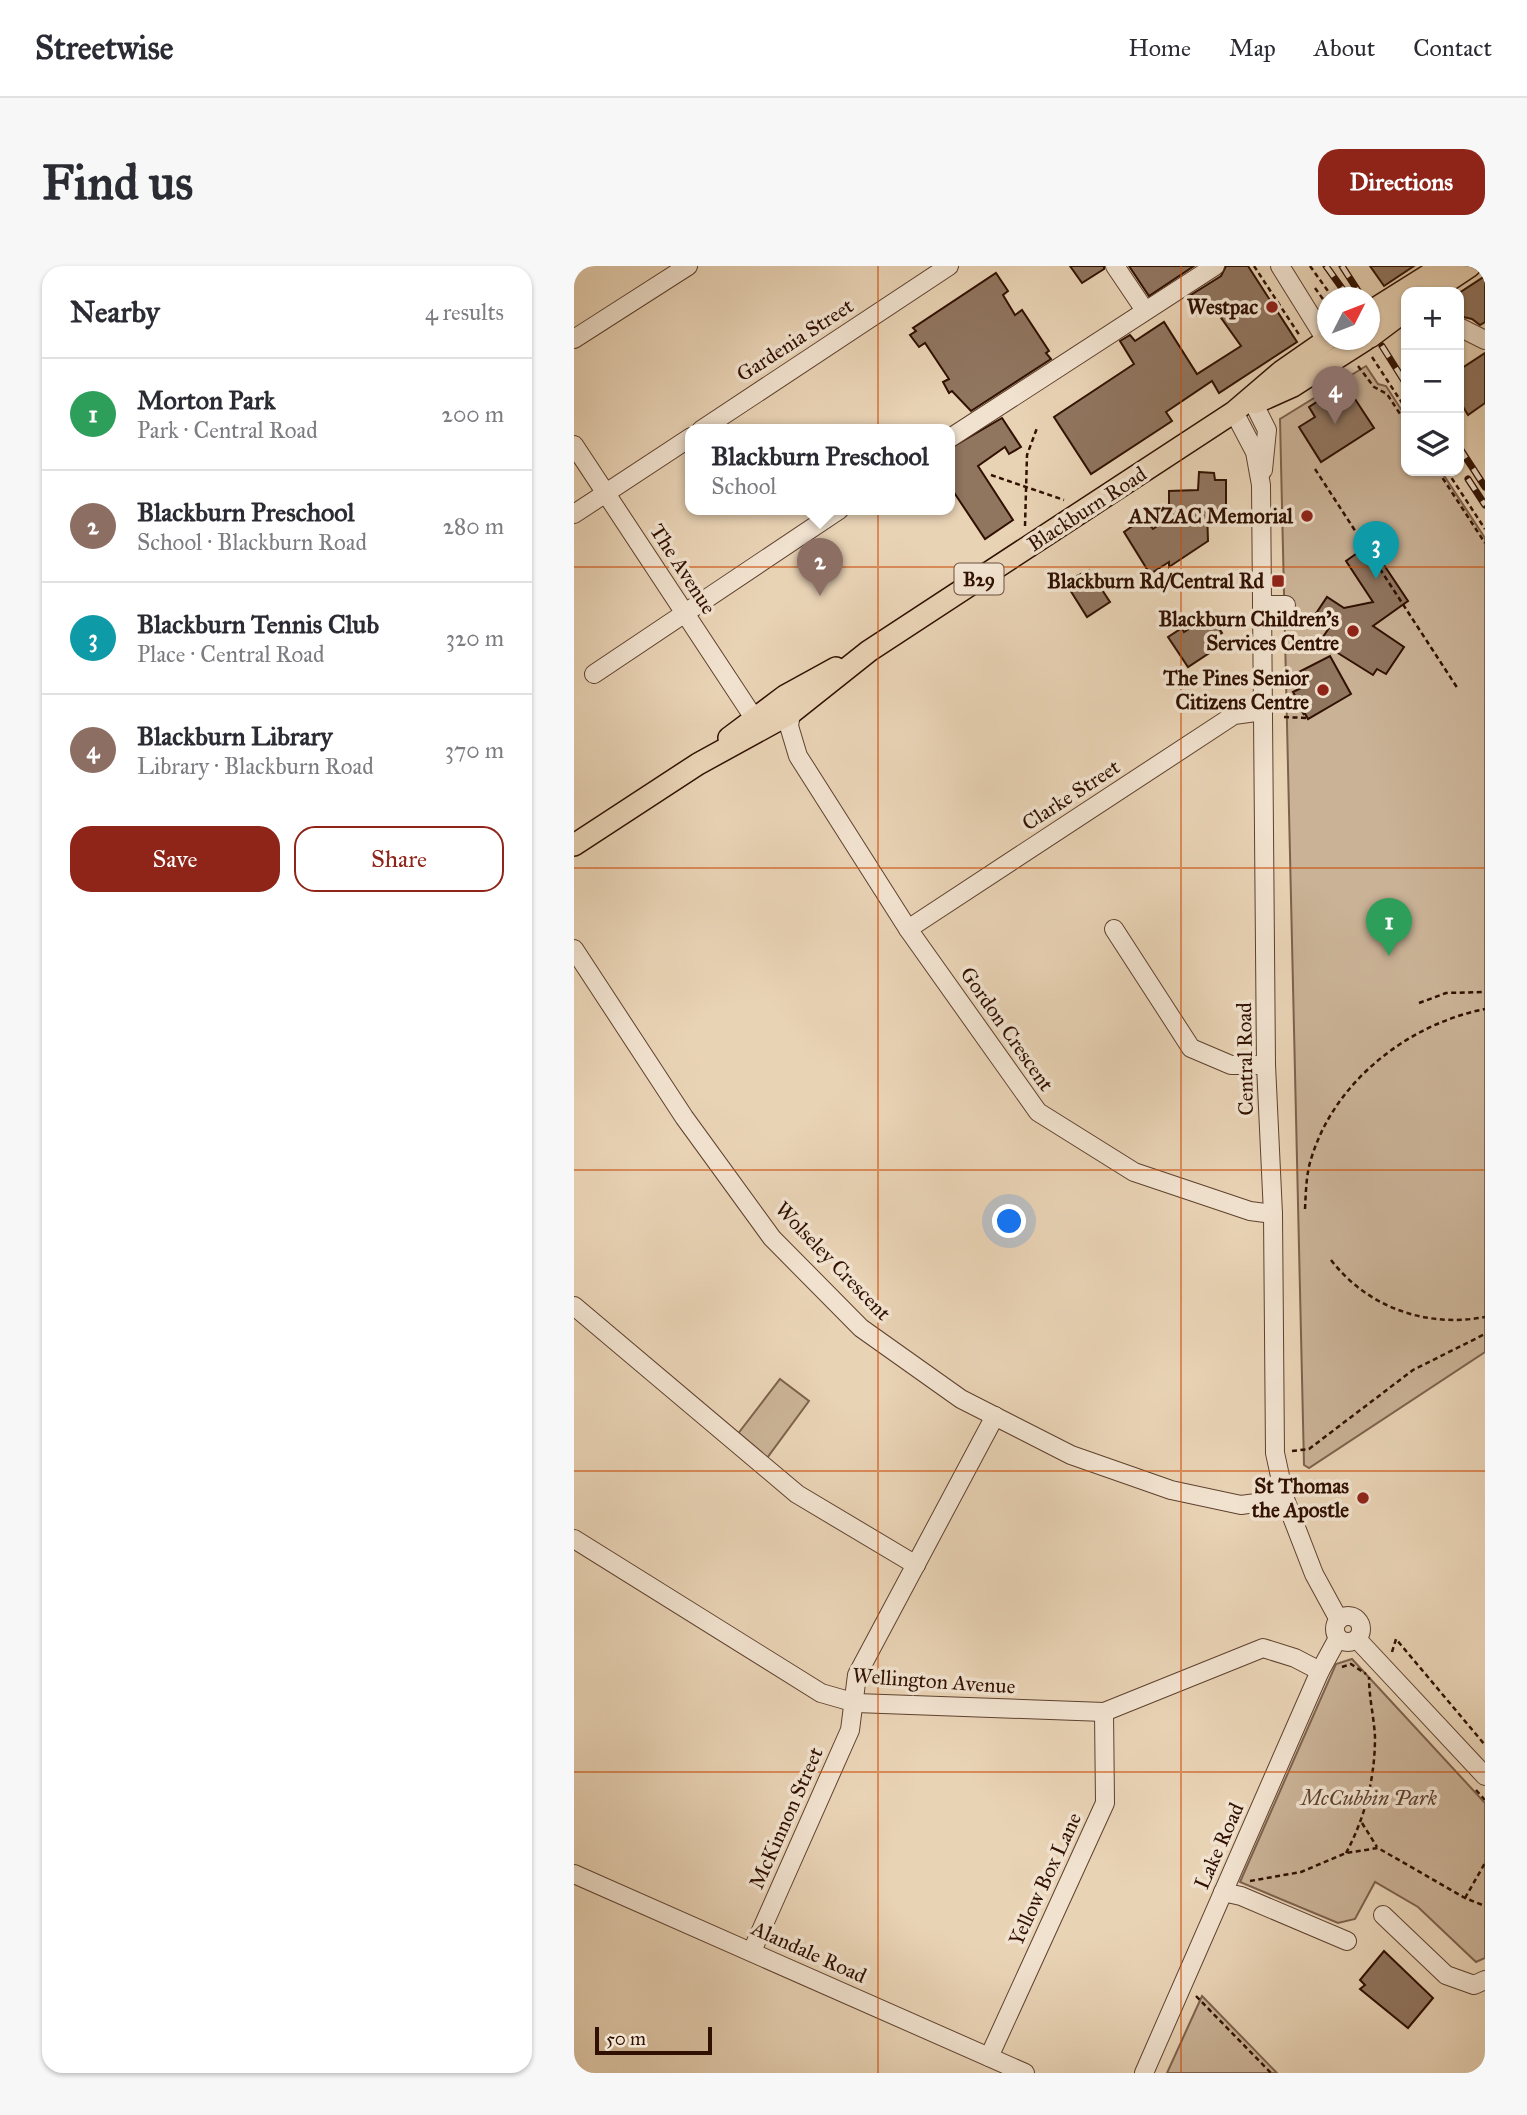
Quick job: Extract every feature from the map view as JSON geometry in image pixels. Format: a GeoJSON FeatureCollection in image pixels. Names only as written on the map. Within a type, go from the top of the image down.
{"type":"FeatureCollection","features":[{"type":"Feature","properties":{"kind":"main road"},"geometry":{"type":"LineString","coordinates":[[1380,306],[1443,266]]}},
{"type":"Feature","properties":{"kind":"main road"},"geometry":{"type":"LineString","coordinates":[[1438,287],[1470,266]]}},
{"type":"Feature","properties":{"kind":"main road","name":"Blackburn Road"},"geometry":{"type":"LineString","coordinates":[[1380,333],[1401,314]]}},
{"type":"Feature","properties":{"kind":"main road","name":"Blackburn Road"},"geometry":{"type":"LineString","coordinates":[[574,845],[698,764],[761,727],[791,713],[869,651],[1245,406],[1282,371],[1334,350]]}},
{"type":"Feature","properties":{"kind":"main road","name":"Blackburn Road"},"geometry":{"type":"LineString","coordinates":[[761,727],[814,678],[869,651]]}},
{"type":"Feature","properties":{"kind":"street"},"geometry":{"type":"LineString","coordinates":[[574,339],[688,266]]}},
{"type":"Feature","properties":{"kind":"street","name":"Gardenia Street"},"geometry":{"type":"LineString","coordinates":[[710,424],[949,266]]}},
{"type":"Feature","properties":{"kind":"street"},"geometry":{"type":"LineString","coordinates":[[1115,266],[1144,309]]}},
{"type":"Feature","properties":{"kind":"street"},"geometry":{"type":"LineString","coordinates":[[955,435],[1144,309],[1215,266]]}},
{"type":"Feature","properties":{"kind":"street"},"geometry":{"type":"LineString","coordinates":[[1280,266],[1317,321]]}},
{"type":"Feature","properties":{"kind":"street"},"geometry":{"type":"LineString","coordinates":[[1464,330],[1485,340]]}},
{"type":"Feature","properties":{"kind":"street","name":"Central Road"},"geometry":{"type":"LineString","coordinates":[[1245,406],[1261,485],[1266,1065],[1272,1214],[1275,1453],[1285,1499],[1339,1629]]}},
{"type":"Feature","properties":{"kind":"street"},"geometry":{"type":"LineString","coordinates":[[574,514],[685,441]]}},
{"type":"Feature","properties":{"kind":"street","name":"The Avenue"},"geometry":{"type":"LineString","coordinates":[[574,445],[761,727]]}},
{"type":"Feature","properties":{"kind":"street"},"geometry":{"type":"LineString","coordinates":[[594,674],[831,515]]}},
{"type":"Feature","properties":{"kind":"street"},"geometry":{"type":"LineString","coordinates":[[1262,605],[1286,605]]}},
{"type":"Feature","properties":{"kind":"street","name":"Clarke Street"},"geometry":{"type":"LineString","coordinates":[[908,929],[1234,715],[1263,711]]}},
{"type":"Feature","properties":{"kind":"street","name":"Gordon Crescent"},"geometry":{"type":"LineString","coordinates":[[791,713],[789,726],[798,756],[908,929],[1038,1112],[1134,1172],[1250,1211],[1272,1214]]}},
{"type":"Feature","properties":{"kind":"street","name":"Gordon Crescent"},"geometry":{"type":"LineString","coordinates":[[761,727],[798,756]]}},
{"type":"Feature","properties":{"kind":"street"},"geometry":{"type":"LineString","coordinates":[[1114,929],[1191,1048],[1238,1067],[1266,1065]]}},
{"type":"Feature","properties":{"kind":"street","name":"Wolseley Crescent"},"geometry":{"type":"LineString","coordinates":[[574,948],[684,1116],[772,1238],[861,1328],[961,1399],[1071,1455],[1171,1490],[1241,1504],[1285,1499]]}},
{"type":"Feature","properties":{"kind":"street"},"geometry":{"type":"LineString","coordinates":[[574,1306],[797,1494],[916,1565]]}},
{"type":"Feature","properties":{"kind":"street","name":"McKinnon Street"},"geometry":{"type":"LineString","coordinates":[[752,1951],[850,1730],[856,1703],[857,1675],[995,1416]]}},
{"type":"Feature","properties":{"kind":"street","name":"Wellington Avenue"},"geometry":{"type":"LineString","coordinates":[[574,1539],[821,1693],[856,1703],[1104,1712],[1263,1648],[1295,1658],[1320,1671]]}},
{"type":"Feature","properties":{"kind":"street"},"geometry":{"type":"LineString","coordinates":[[1339,1629],[1348,1642],[1357,1639],[1387,1667],[1485,1776]]}},
{"type":"Feature","properties":{"kind":"street","name":"Lake Road"},"geometry":{"type":"LineString","coordinates":[[1144,2073],[1237,1890],[1320,1671],[1339,1629]]}},
{"type":"Feature","properties":{"kind":"street","name":"Yellow Box Lane"},"geometry":{"type":"LineString","coordinates":[[989,2057],[1105,1802],[1104,1712]]}},
{"type":"Feature","properties":{"kind":"street","name":"Alandale Road"},"geometry":{"type":"LineString","coordinates":[[574,1874],[1025,2073]]}},
{"type":"Feature","properties":{"kind":"street"},"geometry":{"type":"LineString","coordinates":[[1237,1890],[1347,1941]]}},
{"type":"Feature","properties":{"kind":"street"},"geometry":{"type":"LineString","coordinates":[[1383,1915],[1446,1975],[1474,1985],[1485,1980]]}},
{"type":"Feature","properties":{"kind":"path"},"geometry":{"type":"LineString","coordinates":[[1310,266],[1325,287]]}},
{"type":"Feature","properties":{"kind":"path"},"geometry":{"type":"LineString","coordinates":[[1337,350],[1374,387],[1387,394],[1401,415]]}},
{"type":"Feature","properties":{"kind":"path"},"geometry":{"type":"LineString","coordinates":[[1372,350],[1401,400]]}},
{"type":"Feature","properties":{"kind":"path"},"geometry":{"type":"LineString","coordinates":[[1025,526],[1027,455],[1037,428]]}},
{"type":"Feature","properties":{"kind":"path"},"geometry":{"type":"LineString","coordinates":[[1315,469],[1458,689]]}},
{"type":"Feature","properties":{"kind":"path"},"geometry":{"type":"LineString","coordinates":[[991,475],[1065,501]]}},
{"type":"Feature","properties":{"kind":"path"},"geometry":{"type":"LineString","coordinates":[[1441,476],[1485,543]]}},
{"type":"Feature","properties":{"kind":"path"},"geometry":{"type":"LineString","coordinates":[[1450,476],[1485,529]]}},
{"type":"Feature","properties":{"kind":"path"},"geometry":{"type":"LineString","coordinates":[[1284,717],[1306,718],[1293,694]]}},
{"type":"Feature","properties":{"kind":"path"},"geometry":{"type":"LineString","coordinates":[[1419,1003],[1446,993],[1485,992]]}},
{"type":"Feature","properties":{"kind":"path"},"geometry":{"type":"LineString","coordinates":[[1305,1209],[1311,1157],[1321,1132],[1361,1074],[1424,1031],[1463,1013],[1485,1009]]}},
{"type":"Feature","properties":{"kind":"path"},"geometry":{"type":"LineString","coordinates":[[1331,1260],[1368,1294],[1408,1314],[1449,1321],[1485,1317]]}},
{"type":"Feature","properties":{"kind":"path"},"geometry":{"type":"LineString","coordinates":[[1275,1453],[1309,1449],[1413,1370],[1485,1334]]}},
{"type":"Feature","properties":{"kind":"path"},"geometry":{"type":"LineString","coordinates":[[1387,1667],[1396,1639],[1485,1745]]}},
{"type":"Feature","properties":{"kind":"path"},"geometry":{"type":"LineString","coordinates":[[1341,1668],[1351,1664],[1369,1674],[1369,1703],[1375,1735],[1362,1823],[1346,1853]]}},
{"type":"Feature","properties":{"kind":"path"},"geometry":{"type":"LineString","coordinates":[[1362,1823],[1378,1848],[1465,1898],[1485,1906]]}},
{"type":"Feature","properties":{"kind":"path"},"geometry":{"type":"LineString","coordinates":[[1237,1890],[1301,1872],[1346,1853],[1378,1848]]}},
{"type":"Feature","properties":{"kind":"path"},"geometry":{"type":"LineString","coordinates":[[1465,1898],[1485,1863]]}},
{"type":"Feature","properties":{"kind":"path"},"geometry":{"type":"LineString","coordinates":[[1237,1890],[1252,1869]]}},
{"type":"Feature","properties":{"kind":"path"},"geometry":{"type":"LineString","coordinates":[[1191,2007],[1196,1996],[1271,2073]]}},
{"type":"Feature","properties":{"kind":"green space"},"geometry":{"type":"Polygon","coordinates":[[[1366,366],[1378,384],[1386,386],[1401,409],[1401,476],[1444,476],[1485,538],[1485,1352],[1309,1468],[1304,1465],[1280,419],[1366,366]]]}},
{"type":"Feature","properties":{"kind":"green space"},"geometry":{"type":"Polygon","coordinates":[[[780,1379],[809,1401],[767,1458],[737,1435],[780,1379]]]}},
{"type":"Feature","properties":{"kind":"green space","name":"McCubbin Park"},"geometry":{"type":"Polygon","coordinates":[[[1352,1659],[1485,1803],[1485,1958],[1476,1962],[1418,1907],[1375,1882],[1355,1919],[1338,1923],[1240,1882],[1336,1664],[1352,1659]]]}},
{"type":"Feature","properties":{"kind":"green space"},"geometry":{"type":"Polygon","coordinates":[[[1202,1996],[1277,2073],[1167,2073],[1202,1996]]]}},
{"type":"Feature","properties":{"kind":"building"},"geometry":{"type":"Polygon","coordinates":[[[1070,266],[1104,266],[1104,269],[1082,283],[1070,266]]]}},
{"type":"Feature","properties":{"kind":"building"},"geometry":{"type":"Polygon","coordinates":[[[1129,266],[1194,266],[1149,296],[1129,266]]]}},
{"type":"Feature","properties":{"kind":"building"},"geometry":{"type":"Polygon","coordinates":[[[1226,266],[1248,266],[1297,342],[1219,393],[1212,381],[1166,412],[1172,421],[1091,474],[1054,417],[1134,364],[1120,341],[1130,335],[1135,341],[1164,322],[1197,374],[1241,346],[1214,308],[1197,315],[1186,298],[1221,276],[1226,266]]]}},
{"type":"Feature","properties":{"kind":"building"},"geometry":{"type":"Polygon","coordinates":[[[1370,266],[1414,266],[1384,286],[1370,266]]]}},
{"type":"Feature","properties":{"kind":"building"},"geometry":{"type":"Polygon","coordinates":[[[996,273],[1008,291],[1003,295],[1015,315],[1022,310],[1049,351],[1046,353],[1051,359],[971,411],[952,391],[949,393],[943,382],[949,379],[925,343],[919,347],[910,335],[916,331],[913,328],[996,273]]]}},
{"type":"Feature","properties":{"kind":"building"},"geometry":{"type":"Polygon","coordinates":[[[1485,276],[1485,322],[1480,325],[1464,317],[1464,290],[1485,276]]]}},
{"type":"Feature","properties":{"kind":"building"},"geometry":{"type":"Polygon","coordinates":[[[1485,353],[1485,403],[1468,415],[1464,408],[1464,367],[1485,353]]]}},
{"type":"Feature","properties":{"kind":"building"},"geometry":{"type":"Polygon","coordinates":[[[1351,393],[1374,428],[1321,462],[1299,427],[1315,417],[1309,407],[1326,396],[1332,406],[1351,393]]]}},
{"type":"Feature","properties":{"kind":"building"},"geometry":{"type":"Polygon","coordinates":[[[1002,418],[1021,447],[1009,454],[1005,447],[978,466],[1013,520],[985,539],[955,494],[955,445],[1002,418]]]}},
{"type":"Feature","properties":{"kind":"building"},"geometry":{"type":"Polygon","coordinates":[[[1199,472],[1214,473],[1215,480],[1226,480],[1226,509],[1207,510],[1208,541],[1169,567],[1169,562],[1150,574],[1124,532],[1144,518],[1153,529],[1169,518],[1169,491],[1198,490],[1199,472]]]}},
{"type":"Feature","properties":{"kind":"building","name":"Blackburn Children's Services Centre"},"geometry":{"type":"Polygon","coordinates":[[[1370,544],[1408,601],[1373,626],[1404,647],[1386,674],[1377,669],[1373,675],[1325,645],[1328,640],[1323,637],[1331,625],[1315,615],[1327,597],[1344,608],[1373,602],[1346,561],[1370,544]]]}},
{"type":"Feature","properties":{"kind":"building"},"geometry":{"type":"Polygon","coordinates":[[[1089,570],[1110,602],[1087,617],[1065,582],[1089,570]]]}},
{"type":"Feature","properties":{"kind":"building"},"geometry":{"type":"Polygon","coordinates":[[[1206,618],[1210,625],[1215,622],[1222,633],[1217,636],[1223,644],[1188,667],[1168,637],[1182,628],[1184,632],[1206,618]]]}},
{"type":"Feature","properties":{"kind":"building","name":"The Pines Senior Citizens Centre"},"geometry":{"type":"Polygon","coordinates":[[[1330,656],[1351,694],[1308,719],[1293,692],[1301,688],[1293,675],[1330,656]]]}},
{"type":"Feature","properties":{"kind":"building"},"geometry":{"type":"Polygon","coordinates":[[[1384,1951],[1433,1998],[1408,2028],[1360,1989],[1365,1985],[1360,1980],[1384,1951]]]}},
{"type":"Feature","properties":{"kind":"railway"},"geometry":{"type":"LineString","coordinates":[[1326,266],[1341,287]]}},
{"type":"Feature","properties":{"kind":"railway"},"geometry":{"type":"LineString","coordinates":[[1342,266],[1356,287]]}},
{"type":"Feature","properties":{"kind":"railway"},"geometry":{"type":"LineString","coordinates":[[1382,346],[1401,376]]}},
{"type":"Feature","properties":{"kind":"railway"},"geometry":{"type":"LineString","coordinates":[[1464,455],[1485,487]]}},
{"type":"Feature","properties":{"kind":"railway"},"geometry":{"type":"LineString","coordinates":[[1468,479],[1485,505]]}},
{"type":"Feature","properties":{"kind":"place","name":"Westpac"},"geometry":{"type":"Point","coordinates":[1272,307]}},
{"type":"Feature","properties":{"kind":"place","name":"Blackburn Library"},"geometry":{"type":"Point","coordinates":[1335,424]}},
{"type":"Feature","properties":{"kind":"place","name":"ANZAC Memorial"},"geometry":{"type":"Point","coordinates":[1307,516]}},
{"type":"Feature","properties":{"kind":"place","name":"Blackburn Tennis Club"},"geometry":{"type":"Point","coordinates":[1376,579]}},
{"type":"Feature","properties":{"kind":"place","name":"Blackburn Rd/Central Rd"},"geometry":{"type":"Point","coordinates":[1278,581]}},
{"type":"Feature","properties":{"kind":"place","name":"Blackburn Preschool"},"geometry":{"type":"Point","coordinates":[820,596]}},
{"type":"Feature","properties":{"kind":"place","name":"Blackburn Children's Services Centre"},"geometry":{"type":"Point","coordinates":[1353,631]}},
{"type":"Feature","properties":{"kind":"place","name":"The Pines Senior Citizens Centre"},"geometry":{"type":"Point","coordinates":[1323,690]}},
{"type":"Feature","properties":{"kind":"place","name":"Morton Park"},"geometry":{"type":"Point","coordinates":[1389,956]}},
{"type":"Feature","properties":{"kind":"place","name":"St Thomas the Apostle"},"geometry":{"type":"Point","coordinates":[1363,1498]}}]}
